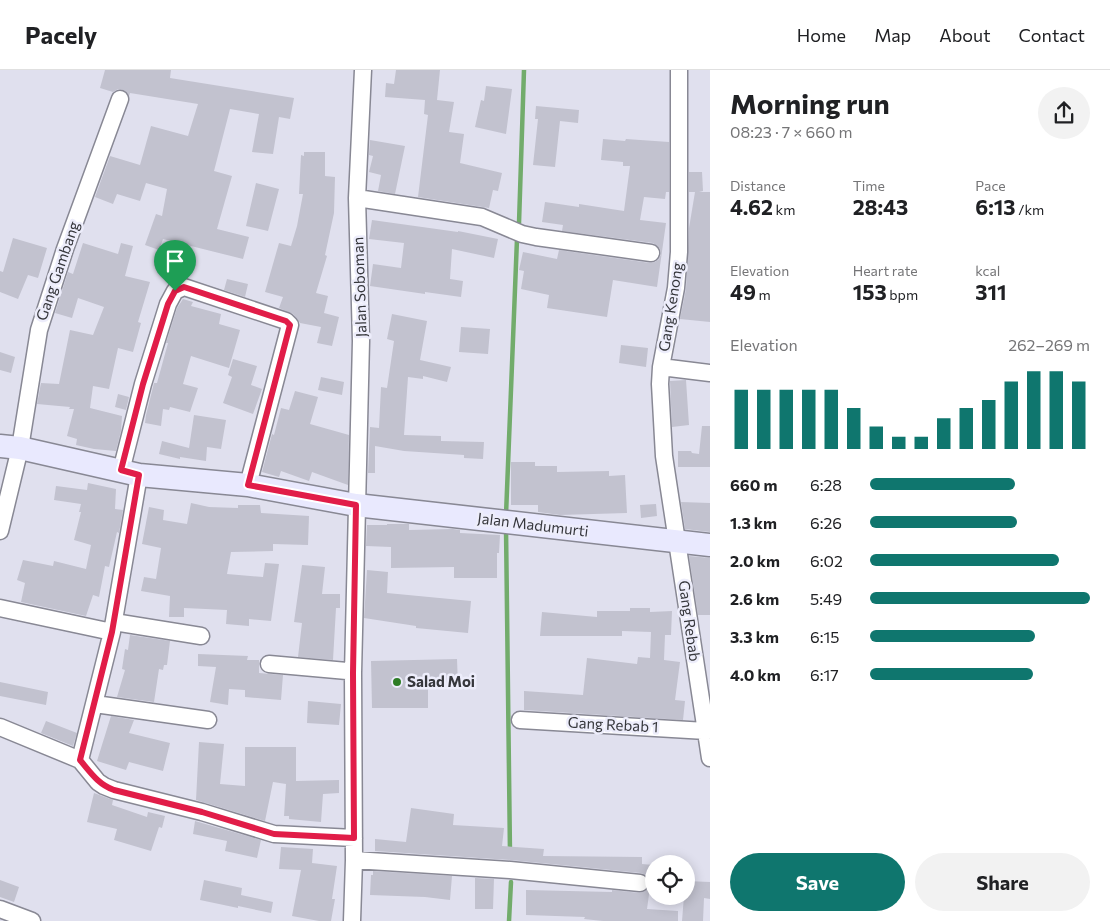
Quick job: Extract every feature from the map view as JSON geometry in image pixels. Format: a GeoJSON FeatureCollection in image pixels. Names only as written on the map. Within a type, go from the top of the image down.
{"type":"FeatureCollection","features":[{"type":"Feature","properties":{"kind":"street","name":"Jalan Soboman"},"geometry":{"type":"LineString","coordinates":[[352,921],[354,860],[353,673],[361,341],[357,198],[363,70]]}},
{"type":"Feature","properties":{"kind":"street","name":"Gang Kenong"},"geometry":{"type":"LineString","coordinates":[[678,542],[664,456],[660,384],[661,367],[675,294],[679,252],[679,70]]}},
{"type":"Feature","properties":{"kind":"street","name":"Gang Gambang"},"geometry":{"type":"LineString","coordinates":[[0,531],[10,447],[38,330],[65,249],[120,99]]}},
{"type":"Feature","properties":{"kind":"street"},"geometry":{"type":"LineString","coordinates":[[357,198],[482,217],[522,234],[536,237],[651,253]]}},
{"type":"Feature","properties":{"kind":"street"},"geometry":{"type":"LineString","coordinates":[[80,760],[113,627],[130,473],[143,384],[168,304],[175,291],[179,288],[188,287],[286,321],[290,325],[248,485]]}},
{"type":"Feature","properties":{"kind":"street"},"geometry":{"type":"LineString","coordinates":[[661,367],[710,373]]}},
{"type":"Feature","properties":{"kind":"street","name":"Jalan Madumurti"},"geometry":{"type":"LineString","coordinates":[[10,447],[130,473],[248,485],[356,505],[710,545]]}},
{"type":"Feature","properties":{"kind":"street","name":"Gang Rebab"},"geometry":{"type":"LineString","coordinates":[[678,542],[710,758]]}},
{"type":"Feature","properties":{"kind":"street"},"geometry":{"type":"LineString","coordinates":[[0,608],[113,627],[201,636]]}},
{"type":"Feature","properties":{"kind":"street"},"geometry":{"type":"LineString","coordinates":[[269,664],[353,673]]}},
{"type":"Feature","properties":{"kind":"street"},"geometry":{"type":"LineString","coordinates":[[95,704],[208,720]]}},
{"type":"Feature","properties":{"kind":"street","name":"Gang Rebab 1"},"geometry":{"type":"LineString","coordinates":[[520,720],[706,731]]}},
{"type":"Feature","properties":{"kind":"street"},"geometry":{"type":"LineString","coordinates":[[0,727],[80,760],[98,782],[114,790],[202,812],[274,834],[354,838]]}},
{"type":"Feature","properties":{"kind":"street"},"geometry":{"type":"LineString","coordinates":[[354,860],[510,870],[640,883]]}},
{"type":"Feature","properties":{"kind":"street"},"geometry":{"type":"LineString","coordinates":[[0,909],[32,921]]}},
{"type":"Feature","properties":{"kind":"building"},"geometry":{"type":"Polygon","coordinates":[[[105,70],[171,70],[170,78],[294,98],[290,119],[279,117],[273,154],[252,152],[259,114],[230,109],[214,171],[232,176],[217,229],[249,237],[243,259],[163,239],[159,250],[145,245],[156,214],[162,216],[167,189],[146,183],[140,201],[117,194],[113,204],[95,197],[110,156],[140,165],[151,126],[188,136],[198,104],[130,93],[129,96],[123,90],[118,89],[113,92],[100,88],[105,70]]]}},
{"type":"Feature","properties":{"kind":"building"},"geometry":{"type":"Polygon","coordinates":[[[396,70],[440,70],[437,100],[454,102],[449,132],[464,134],[460,163],[502,173],[498,191],[493,190],[489,208],[418,197],[428,115],[424,114],[425,100],[385,97],[386,83],[394,84],[396,70]]]}},
{"type":"Feature","properties":{"kind":"building"},"geometry":{"type":"Polygon","coordinates":[[[486,86],[512,89],[506,134],[475,127],[481,100],[484,101],[486,86]]]}},
{"type":"Feature","properties":{"kind":"building"},"geometry":{"type":"Polygon","coordinates":[[[536,106],[579,110],[578,123],[560,121],[555,167],[533,165],[538,119],[535,119],[536,106]]]}},
{"type":"Feature","properties":{"kind":"building"},"geometry":{"type":"Polygon","coordinates":[[[603,139],[669,142],[669,192],[666,192],[665,199],[644,197],[640,220],[666,223],[657,287],[613,280],[607,317],[547,308],[549,295],[521,289],[524,271],[519,270],[523,252],[557,259],[559,250],[650,263],[659,259],[660,249],[653,243],[562,231],[563,225],[542,222],[545,202],[579,207],[579,204],[624,211],[630,166],[623,166],[623,162],[601,160],[603,139]]]}},
{"type":"Feature","properties":{"kind":"building"},"geometry":{"type":"Polygon","coordinates":[[[370,140],[405,146],[395,194],[378,191],[381,175],[369,172],[373,156],[369,155],[370,140]]]}},
{"type":"Feature","properties":{"kind":"building"},"geometry":{"type":"Polygon","coordinates":[[[304,152],[325,152],[325,176],[335,177],[334,213],[325,255],[327,256],[316,293],[328,296],[324,313],[339,317],[332,346],[317,343],[321,327],[300,323],[293,314],[279,308],[283,297],[265,292],[279,243],[291,246],[297,226],[303,194],[299,194],[301,155],[304,156],[304,152]]]}},
{"type":"Feature","properties":{"kind":"building"},"geometry":{"type":"Polygon","coordinates":[[[689,172],[702,172],[703,191],[699,192],[710,192],[710,322],[680,319],[686,289],[689,228],[695,192],[689,192],[689,172]]]}},
{"type":"Feature","properties":{"kind":"building"},"geometry":{"type":"Polygon","coordinates":[[[256,183],[279,189],[268,231],[246,226],[256,183]]]}},
{"type":"Feature","properties":{"kind":"building"},"geometry":{"type":"Polygon","coordinates":[[[372,220],[458,231],[498,239],[494,258],[452,249],[450,279],[463,281],[461,297],[370,286],[373,264],[401,268],[404,243],[369,239],[372,220]]]}},
{"type":"Feature","properties":{"kind":"building"},"geometry":{"type":"Polygon","coordinates":[[[13,238],[47,248],[38,278],[28,275],[18,299],[0,292],[0,271],[3,272],[13,238]]]}},
{"type":"Feature","properties":{"kind":"building"},"geometry":{"type":"Polygon","coordinates":[[[83,243],[118,254],[121,243],[133,246],[125,276],[150,282],[138,322],[141,323],[133,352],[118,348],[109,389],[93,386],[90,408],[122,416],[121,431],[116,451],[76,445],[77,439],[67,436],[74,409],[37,404],[41,383],[59,384],[70,330],[93,335],[104,307],[78,298],[72,318],[55,313],[68,272],[73,274],[83,243]]]}},
{"type":"Feature","properties":{"kind":"building"},"geometry":{"type":"Polygon","coordinates":[[[227,279],[248,284],[245,297],[224,290],[227,279]]]}},
{"type":"Feature","properties":{"kind":"building"},"geometry":{"type":"Polygon","coordinates":[[[183,299],[193,302],[191,306],[221,314],[219,324],[240,330],[229,368],[191,356],[183,384],[198,388],[190,412],[170,407],[169,410],[163,409],[161,426],[145,423],[154,383],[157,383],[168,343],[166,343],[177,308],[183,299]]]}},
{"type":"Feature","properties":{"kind":"building"},"geometry":{"type":"Polygon","coordinates":[[[392,314],[427,321],[420,360],[451,367],[447,382],[423,376],[423,379],[408,377],[404,435],[441,436],[441,441],[484,442],[483,459],[464,458],[464,455],[404,451],[375,446],[375,473],[368,473],[370,427],[379,428],[381,387],[387,388],[394,341],[387,339],[392,314]]]}},
{"type":"Feature","properties":{"kind":"building"},"geometry":{"type":"Polygon","coordinates":[[[461,327],[490,329],[488,354],[459,352],[461,327]]]}},
{"type":"Feature","properties":{"kind":"building"},"geometry":{"type":"Polygon","coordinates":[[[621,345],[648,348],[646,367],[619,363],[621,345]]]}},
{"type":"Feature","properties":{"kind":"building"},"geometry":{"type":"Polygon","coordinates":[[[0,352],[15,357],[11,373],[0,370],[0,352]]]}},
{"type":"Feature","properties":{"kind":"building"},"geometry":{"type":"Polygon","coordinates":[[[233,359],[257,366],[251,385],[262,389],[253,414],[223,403],[232,377],[228,375],[233,359]]]}},
{"type":"Feature","properties":{"kind":"building"},"geometry":{"type":"Polygon","coordinates":[[[321,377],[344,382],[342,395],[318,390],[321,377]]]}},
{"type":"Feature","properties":{"kind":"building"},"geometry":{"type":"Polygon","coordinates":[[[686,380],[689,425],[672,427],[670,381],[686,380]]]}},
{"type":"Feature","properties":{"kind":"building"},"geometry":{"type":"Polygon","coordinates":[[[295,391],[318,397],[310,424],[349,435],[348,485],[312,472],[309,481],[281,471],[279,477],[262,472],[281,408],[289,410],[295,391]]]}},
{"type":"Feature","properties":{"kind":"building"},"geometry":{"type":"Polygon","coordinates":[[[118,394],[129,397],[126,410],[115,407],[118,394]]]}},
{"type":"Feature","properties":{"kind":"building"},"geometry":{"type":"Polygon","coordinates":[[[194,415],[226,420],[221,449],[207,447],[206,461],[180,457],[180,459],[159,454],[162,441],[189,448],[194,415]]]}},
{"type":"Feature","properties":{"kind":"building"},"geometry":{"type":"Polygon","coordinates":[[[702,426],[710,426],[710,467],[678,467],[678,451],[691,451],[692,453],[699,454],[702,426]]]}},
{"type":"Feature","properties":{"kind":"building"},"geometry":{"type":"Polygon","coordinates":[[[511,462],[535,462],[535,466],[557,466],[557,472],[609,471],[609,476],[625,475],[627,513],[560,515],[538,512],[538,505],[511,505],[511,462]]]}},
{"type":"Feature","properties":{"kind":"building"},"geometry":{"type":"Polygon","coordinates":[[[88,483],[116,489],[115,509],[123,510],[119,533],[117,532],[109,567],[105,566],[99,597],[93,595],[86,616],[21,602],[25,583],[17,580],[23,560],[53,566],[54,561],[86,569],[91,545],[74,540],[81,512],[79,512],[81,504],[54,500],[56,486],[87,490],[88,483]]]}},
{"type":"Feature","properties":{"kind":"building"},"geometry":{"type":"Polygon","coordinates":[[[681,502],[710,503],[710,532],[685,529],[681,502]]]}},
{"type":"Feature","properties":{"kind":"building"},"geometry":{"type":"Polygon","coordinates":[[[191,503],[209,507],[238,508],[238,505],[260,505],[261,513],[309,516],[308,545],[273,544],[273,551],[231,552],[227,574],[263,577],[265,563],[279,564],[271,621],[249,619],[249,626],[226,624],[227,610],[184,608],[184,617],[169,617],[170,596],[141,591],[144,577],[156,579],[161,548],[142,544],[149,507],[164,510],[163,520],[187,524],[191,503]]]}},
{"type":"Feature","properties":{"kind":"building"},"geometry":{"type":"Polygon","coordinates":[[[656,504],[657,516],[641,518],[640,505],[656,504]]]}},
{"type":"Feature","properties":{"kind":"building"},"geometry":{"type":"Polygon","coordinates":[[[409,524],[409,530],[453,529],[460,530],[460,533],[500,535],[499,553],[497,553],[497,578],[454,578],[454,567],[391,568],[391,547],[366,546],[367,525],[409,524]]]}},
{"type":"Feature","properties":{"kind":"building"},"geometry":{"type":"Polygon","coordinates":[[[689,556],[710,558],[710,615],[698,615],[689,556]]]}},
{"type":"Feature","properties":{"kind":"building"},"geometry":{"type":"Polygon","coordinates":[[[302,565],[325,567],[322,594],[340,594],[340,608],[336,608],[333,660],[298,657],[302,623],[294,622],[302,565]]]}},
{"type":"Feature","properties":{"kind":"building"},"geometry":{"type":"Polygon","coordinates":[[[367,570],[388,572],[387,593],[471,601],[468,633],[416,628],[416,626],[364,618],[367,570]]]}},
{"type":"Feature","properties":{"kind":"building"},"geometry":{"type":"Polygon","coordinates":[[[630,608],[650,608],[650,612],[672,611],[671,635],[665,635],[664,660],[680,662],[675,700],[685,701],[683,720],[524,710],[524,691],[583,695],[587,658],[637,664],[638,657],[650,658],[651,632],[622,631],[622,636],[540,636],[542,612],[597,617],[597,611],[630,611],[630,608]]]}},
{"type":"Feature","properties":{"kind":"building"},"geometry":{"type":"Polygon","coordinates":[[[130,635],[170,641],[167,665],[164,665],[163,670],[159,669],[154,702],[117,697],[125,670],[122,669],[125,649],[128,650],[130,635]]]}},
{"type":"Feature","properties":{"kind":"building"},"geometry":{"type":"Polygon","coordinates":[[[198,654],[248,656],[247,660],[259,660],[259,673],[283,675],[281,700],[245,697],[245,690],[229,689],[228,705],[210,702],[216,667],[198,666],[198,654]]]}},
{"type":"Feature","properties":{"kind":"building"},"geometry":{"type":"Polygon","coordinates":[[[457,659],[458,686],[428,686],[428,708],[372,708],[371,661],[457,659]]]}},
{"type":"Feature","properties":{"kind":"building"},"geometry":{"type":"Polygon","coordinates":[[[0,682],[48,692],[46,705],[0,696],[0,682]]]}},
{"type":"Feature","properties":{"kind":"building"},"geometry":{"type":"Polygon","coordinates":[[[308,701],[341,704],[339,725],[307,723],[308,701]]]}},
{"type":"Feature","properties":{"kind":"building"},"geometry":{"type":"Polygon","coordinates":[[[111,716],[134,720],[129,733],[170,743],[163,771],[129,762],[126,770],[97,761],[111,716]]]}},
{"type":"Feature","properties":{"kind":"building"},"geometry":{"type":"Polygon","coordinates":[[[46,721],[77,733],[73,746],[41,733],[46,721]]]}},
{"type":"Feature","properties":{"kind":"building"},"geometry":{"type":"Polygon","coordinates":[[[199,742],[224,744],[220,784],[245,786],[245,747],[296,747],[296,781],[339,780],[339,793],[323,794],[321,822],[289,819],[289,816],[284,816],[286,784],[273,782],[265,821],[196,800],[199,742]]]}},
{"type":"Feature","properties":{"kind":"building"},"geometry":{"type":"Polygon","coordinates":[[[94,793],[113,800],[112,805],[147,817],[148,812],[165,816],[162,828],[159,827],[151,851],[114,840],[117,829],[87,822],[94,793]]]}},
{"type":"Feature","properties":{"kind":"building"},"geometry":{"type":"Polygon","coordinates":[[[411,808],[454,814],[453,825],[504,828],[502,846],[544,849],[543,856],[642,857],[642,864],[645,864],[645,875],[511,860],[375,851],[375,839],[406,842],[411,808]]]}},
{"type":"Feature","properties":{"kind":"building"},"geometry":{"type":"Polygon","coordinates":[[[195,821],[261,840],[257,858],[225,851],[227,841],[193,834],[195,821]]]}},
{"type":"Feature","properties":{"kind":"building"},"geometry":{"type":"Polygon","coordinates":[[[281,847],[313,849],[312,863],[337,866],[332,899],[335,899],[331,921],[319,921],[292,916],[301,870],[279,869],[281,847]]]}},
{"type":"Feature","properties":{"kind":"building"},"geometry":{"type":"Polygon","coordinates":[[[373,871],[452,876],[450,900],[370,895],[373,871]]]}},
{"type":"Feature","properties":{"kind":"building"},"geometry":{"type":"Polygon","coordinates":[[[475,878],[494,879],[493,909],[475,909],[475,878]]]}},
{"type":"Feature","properties":{"kind":"building"},"geometry":{"type":"Polygon","coordinates":[[[0,880],[19,887],[14,902],[0,897],[0,880]]]}},
{"type":"Feature","properties":{"kind":"building"},"geometry":{"type":"Polygon","coordinates":[[[204,880],[242,888],[241,895],[273,902],[271,913],[200,900],[204,880]]]}},
{"type":"Feature","properties":{"kind":"building"},"geometry":{"type":"Polygon","coordinates":[[[695,881],[710,882],[710,899],[704,898],[703,921],[682,921],[683,905],[695,905],[695,881]]]}},
{"type":"Feature","properties":{"kind":"building"},"geometry":{"type":"Polygon","coordinates":[[[526,890],[612,892],[612,890],[640,893],[645,890],[645,905],[648,905],[647,909],[678,911],[678,921],[603,921],[584,919],[585,917],[526,915],[526,890]]]}},
{"type":"Feature","properties":{"kind":"waterway"},"geometry":{"type":"LineString","coordinates":[[519,223],[524,70]]}},
{"type":"Feature","properties":{"kind":"waterway"},"geometry":{"type":"LineString","coordinates":[[506,515],[517,239]]}},
{"type":"Feature","properties":{"kind":"waterway"},"geometry":{"type":"LineString","coordinates":[[506,528],[510,853]]}},
{"type":"Feature","properties":{"kind":"waterway"},"geometry":{"type":"LineString","coordinates":[[509,921],[511,882]]}},
{"type":"Feature","properties":{"kind":"place","name":"Salad Moi"},"geometry":{"type":"Point","coordinates":[397,682]}},
{"type":"Feature","properties":{"kind":"route"},"geometry":{"type":"LineString","coordinates":[[188,287],[286,321],[290,325],[248,485],[356,505],[353,673],[354,838],[274,834],[221,817],[114,790],[98,782],[80,760],[112,632],[139,475],[121,470],[143,384],[168,304],[175,291],[179,288],[188,287]]}}]}
